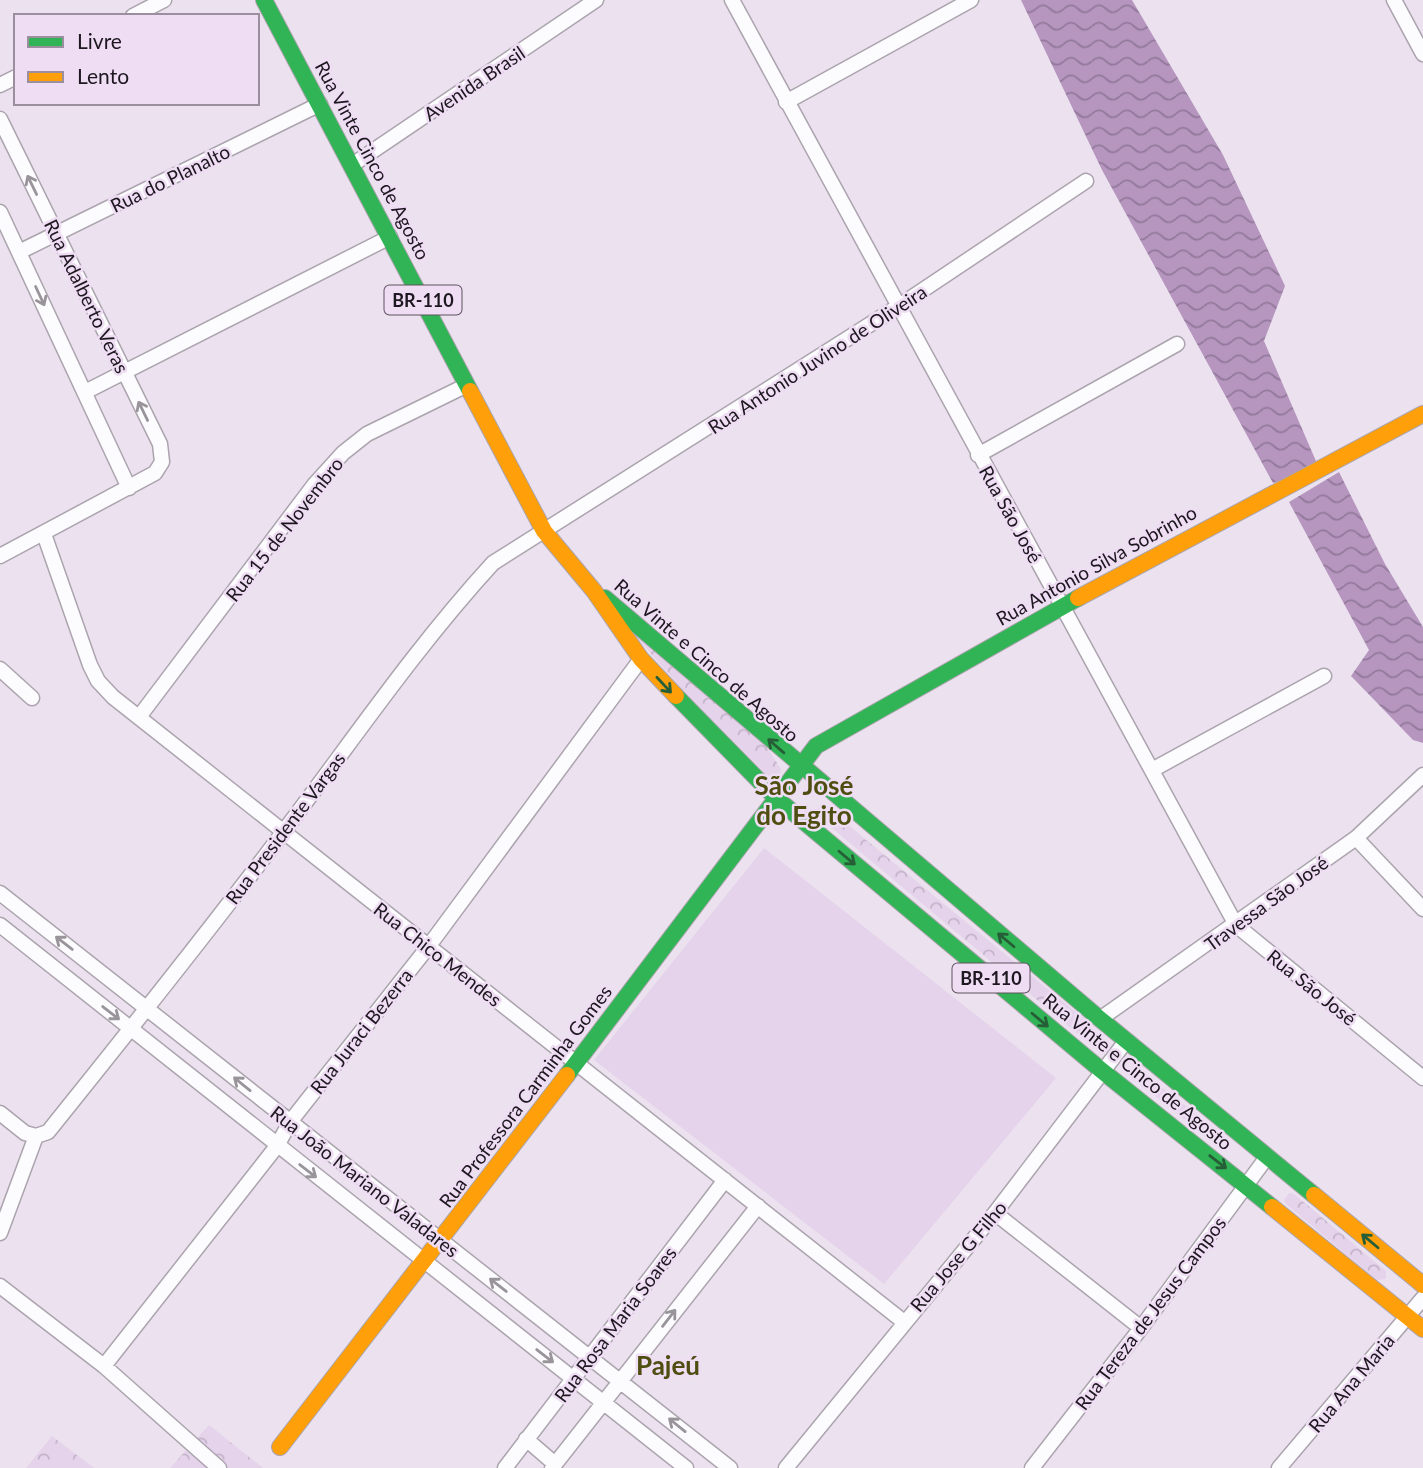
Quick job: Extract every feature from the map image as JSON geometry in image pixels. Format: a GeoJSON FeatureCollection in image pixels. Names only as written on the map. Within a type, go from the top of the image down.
{"type":"FeatureCollection","features":[{"type":"Feature","properties":{"kind":"main road","name":"Rua Vinte Cinco de Agosto"},"geometry":{"type":"LineString","coordinates":[[264,0],[544,531],[594,591]]}},
{"type":"Feature","properties":{"kind":"main road","name":"Rua Antonio Silva Sobrinho"},"geometry":{"type":"LineString","coordinates":[[800,767],[816,746],[1062,606],[1423,414]]}},
{"type":"Feature","properties":{"kind":"main road","name":"Rua Vinte e Cinco de Agosto"},"geometry":{"type":"LineString","coordinates":[[594,591],[641,659],[777,799],[1101,1070],[1423,1329]]}},
{"type":"Feature","properties":{"kind":"main road","name":"Rua Vinte e Cinco de Agosto"},"geometry":{"type":"LineString","coordinates":[[594,591],[615,604],[647,631],[800,767],[1100,1020],[1423,1285]]}},
{"type":"Feature","properties":{"kind":"main road","name":"Rua Professora Carminha Gomes"},"geometry":{"type":"LineString","coordinates":[[280,1447],[425,1264],[800,767]]}},
{"type":"Feature","properties":{"kind":"street"},"geometry":{"type":"LineString","coordinates":[[137,14],[164,0]]}},
{"type":"Feature","properties":{"kind":"street","name":"Avenida Brasil"},"geometry":{"type":"LineString","coordinates":[[352,165],[596,0]]}},
{"type":"Feature","properties":{"kind":"street","name":"Rua São José"},"geometry":{"type":"LineString","coordinates":[[732,0],[1236,925],[1423,1078]]}},
{"type":"Feature","properties":{"kind":"street"},"geometry":{"type":"LineString","coordinates":[[786,103],[971,0]]}},
{"type":"Feature","properties":{"kind":"street"},"geometry":{"type":"LineString","coordinates":[[1394,0],[1423,54]]}},
{"type":"Feature","properties":{"kind":"street","name":"Rua do Planalto"},"geometry":{"type":"LineString","coordinates":[[19,252],[320,104]]}},
{"type":"Feature","properties":{"kind":"street","name":"Rua Adalberto Veras"},"geometry":{"type":"LineString","coordinates":[[0,119],[160,444],[162,461],[155,473],[129,488]]}},
{"type":"Feature","properties":{"kind":"street","name":"Rua Antonio Juvino de Oliveira"},"geometry":{"type":"LineString","coordinates":[[544,531],[899,306],[1086,181]]}},
{"type":"Feature","properties":{"kind":"street"},"geometry":{"type":"LineString","coordinates":[[0,212],[129,488],[0,556]]}},
{"type":"Feature","properties":{"kind":"street"},"geometry":{"type":"LineString","coordinates":[[85,392],[390,237]]}},
{"type":"Feature","properties":{"kind":"street"},"geometry":{"type":"LineString","coordinates":[[978,455],[1177,344]]}},
{"type":"Feature","properties":{"kind":"street","name":"Rua 15 de Novembro"},"geometry":{"type":"LineString","coordinates":[[139,718],[314,485],[343,453],[367,434],[467,385]]}},
{"type":"Feature","properties":{"kind":"street","name":"Rua Presidente Vargas"},"geometry":{"type":"LineString","coordinates":[[36,1136],[48,1132],[131,1029],[284,832],[440,620],[493,563],[544,531]]}},
{"type":"Feature","properties":{"kind":"street","name":"Rua Chico Mendes"},"geometry":{"type":"LineString","coordinates":[[44,534],[98,681],[139,718],[904,1322]]}},
{"type":"Feature","properties":{"kind":"street","name":"Rua Juraci Bezerra"},"geometry":{"type":"LineString","coordinates":[[104,1366],[277,1146],[290,1122],[428,947],[641,659]]}},
{"type":"Feature","properties":{"kind":"street"},"geometry":{"type":"LineString","coordinates":[[0,669],[32,698]]}},
{"type":"Feature","properties":{"kind":"street"},"geometry":{"type":"LineString","coordinates":[[1152,770],[1324,676]]}},
{"type":"Feature","properties":{"kind":"street","name":"Travessa São José"},"geometry":{"type":"LineString","coordinates":[[1100,1020],[1356,838],[1423,775]]}},
{"type":"Feature","properties":{"kind":"street"},"geometry":{"type":"LineString","coordinates":[[1356,838],[1423,909]]}},
{"type":"Feature","properties":{"kind":"street","name":"Rua João Mariano Valadares"},"geometry":{"type":"LineString","coordinates":[[0,893],[730,1468]]}},
{"type":"Feature","properties":{"kind":"street","name":"Rua João Mariano Valadares"},"geometry":{"type":"LineString","coordinates":[[0,925],[686,1468]]}},
{"type":"Feature","properties":{"kind":"street","name":"Rua Jose G Filho"},"geometry":{"type":"LineString","coordinates":[[786,1468],[995,1213],[1101,1070],[1126,1041]]}},
{"type":"Feature","properties":{"kind":"street"},"geometry":{"type":"LineString","coordinates":[[0,1113],[25,1133],[36,1136],[0,1233]]}},
{"type":"Feature","properties":{"kind":"street","name":"Rua Tereza de Jesus Campos"},"geometry":{"type":"LineString","coordinates":[[1032,1468],[1141,1328],[1268,1157]]}},
{"type":"Feature","properties":{"kind":"street","name":"Rua Rosa Maria Soares"},"geometry":{"type":"LineString","coordinates":[[505,1468],[725,1180]]}},
{"type":"Feature","properties":{"kind":"street","name":"Rua Rosa Maria Soares"},"geometry":{"type":"LineString","coordinates":[[554,1466],[758,1206]]}},
{"type":"Feature","properties":{"kind":"street"},"geometry":{"type":"LineString","coordinates":[[995,1213],[1141,1328]]}},
{"type":"Feature","properties":{"kind":"street"},"geometry":{"type":"LineString","coordinates":[[0,1286],[104,1366],[219,1468]]}},
{"type":"Feature","properties":{"kind":"street","name":"Rua Ana Maria"},"geometry":{"type":"LineString","coordinates":[[1279,1468],[1423,1298]]}},
{"type":"Feature","properties":{"kind":"street"},"geometry":{"type":"LineString","coordinates":[[526,1439],[554,1466]]}},
{"type":"Feature","properties":{"kind":"green space"},"geometry":{"type":"Polygon","coordinates":[[[629,629],[767,747],[781,769],[779,781],[766,774],[681,688],[629,629]]]}},
{"type":"Feature","properties":{"kind":"green space"},"geometry":{"type":"Polygon","coordinates":[[[825,806],[1089,1023],[1089,1032],[1079,1035],[820,818],[817,808],[825,806]]]}},
{"type":"Feature","properties":{"kind":"green space"},"geometry":{"type":"Polygon","coordinates":[[[764,848],[1056,1078],[884,1284],[594,1060],[764,848]]]}},
{"type":"Feature","properties":{"kind":"green space"},"geometry":{"type":"Polygon","coordinates":[[[1153,1080],[1211,1126],[1212,1133],[1204,1135],[1149,1091],[1147,1087],[1153,1080]]]}},
{"type":"Feature","properties":{"kind":"green space"},"geometry":{"type":"Polygon","coordinates":[[[1289,1193],[1294,1194],[1386,1271],[1386,1279],[1377,1280],[1287,1205],[1284,1200],[1289,1193]]]}},
{"type":"Feature","properties":{"kind":"green space"},"geometry":{"type":"Polygon","coordinates":[[[209,1425],[263,1468],[170,1468],[209,1425]]]}},
{"type":"Feature","properties":{"kind":"green space"},"geometry":{"type":"Polygon","coordinates":[[[52,1436],[94,1468],[26,1468],[52,1436]]]}},
{"type":"Feature","properties":{"kind":"water"},"geometry":{"type":"Polygon","coordinates":[[[1021,0],[1132,0],[1223,155],[1285,286],[1264,341],[1319,468],[1273,483],[1102,170],[1021,0]]]}},
{"type":"Feature","properties":{"kind":"water"},"geometry":{"type":"Polygon","coordinates":[[[1339,472],[1385,564],[1423,627],[1423,743],[1413,740],[1351,676],[1369,650],[1289,502],[1339,472]]]}},
{"type":"Feature","properties":{"kind":"traffic: fast"},"geometry":{"type":"LineString","coordinates":[[264,0],[470,391]]}},
{"type":"Feature","properties":{"kind":"traffic: fast"},"geometry":{"type":"LineString","coordinates":[[605,598],[1100,1019],[1314,1195]]}},
{"type":"Feature","properties":{"kind":"traffic: fast"},"geometry":{"type":"LineString","coordinates":[[567,1075],[816,746],[1078,598]]}},
{"type":"Feature","properties":{"kind":"traffic: fast"},"geometry":{"type":"LineString","coordinates":[[676,696],[777,799],[1101,1070],[1272,1207]]}},
{"type":"Feature","properties":{"kind":"traffic: slow"},"geometry":{"type":"LineString","coordinates":[[470,391],[544,531],[594,591],[641,659],[676,696]]}},
{"type":"Feature","properties":{"kind":"traffic: slow"},"geometry":{"type":"LineString","coordinates":[[1078,598],[1423,414]]}},
{"type":"Feature","properties":{"kind":"traffic: slow"},"geometry":{"type":"LineString","coordinates":[[280,1447],[567,1075]]}},
{"type":"Feature","properties":{"kind":"traffic: slow"},"geometry":{"type":"LineString","coordinates":[[1314,1195],[1423,1285]]}},
{"type":"Feature","properties":{"kind":"traffic: slow"},"geometry":{"type":"LineString","coordinates":[[1272,1207],[1423,1329]]}},
{"type":"Feature","properties":{"kind":"district","name":"São José do Egito"},"geometry":{"type":"Point","coordinates":[804,800]}},
{"type":"Feature","properties":{"kind":"district","name":"Pajeú"},"geometry":{"type":"Point","coordinates":[668,1365]}}]}
